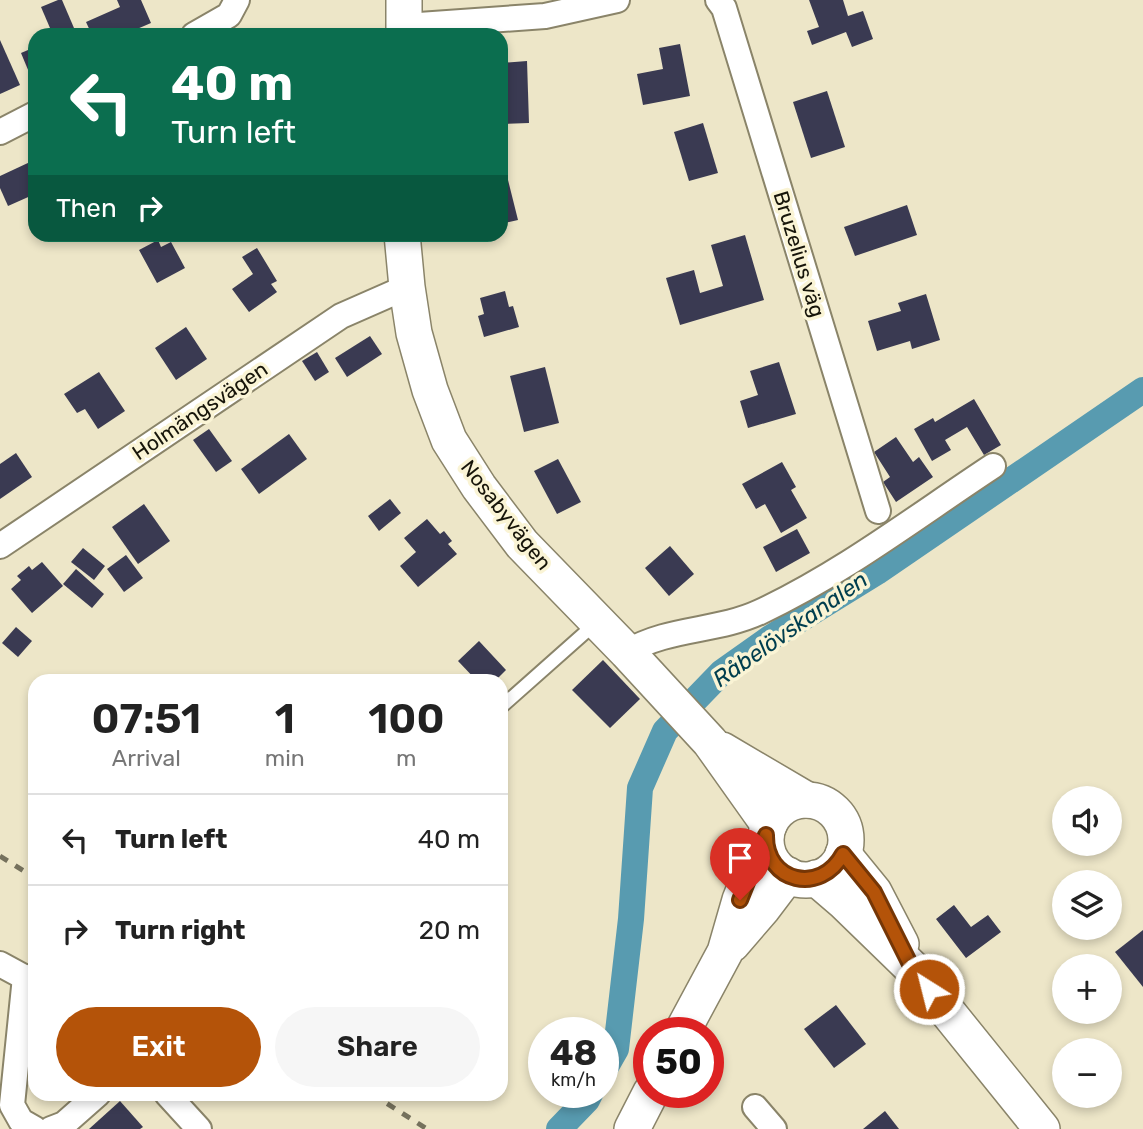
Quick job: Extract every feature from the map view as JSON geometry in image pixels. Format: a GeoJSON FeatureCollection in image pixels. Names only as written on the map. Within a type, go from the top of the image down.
{"type":"FeatureCollection","features":[{"type":"Feature","properties":{"kind":"main road","name":"Nosabyvägen"},"geometry":{"type":"LineString","coordinates":[[403,242],[414,333],[430,390],[449,440],[479,487],[522,544],[703,735],[768,830]]}},
{"type":"Feature","properties":{"kind":"main road","name":"Nosabyvägen"},"geometry":{"type":"LineString","coordinates":[[703,735],[807,800]]}},
{"type":"Feature","properties":{"kind":"main road"},"geometry":{"type":"LineString","coordinates":[[690,1017],[725,952],[740,900],[768,830],[784,806],[807,800],[825,805],[839,818],[845,835],[843,854],[833,869],[802,877],[763,908],[725,952]]}},
{"type":"Feature","properties":{"kind":"main road"},"geometry":{"type":"LineString","coordinates":[[768,830],[771,859],[781,871],[802,877],[844,902],[913,970],[1042,1129]]}},
{"type":"Feature","properties":{"kind":"main road"},"geometry":{"type":"LineString","coordinates":[[843,854],[874,892],[913,970]]}},
{"type":"Feature","properties":{"kind":"main road"},"geometry":{"type":"LineString","coordinates":[[632,1129],[643,1108]]}},
{"type":"Feature","properties":{"kind":"street"},"geometry":{"type":"LineString","coordinates":[[206,28],[229,15],[237,0]]}},
{"type":"Feature","properties":{"kind":"street"},"geometry":{"type":"LineString","coordinates":[[404,20],[545,16],[618,0]]}},
{"type":"Feature","properties":{"kind":"street","name":"Bruzelius väg"},"geometry":{"type":"LineString","coordinates":[[718,0],[724,8],[878,511]]}},
{"type":"Feature","properties":{"kind":"street"},"geometry":{"type":"LineString","coordinates":[[0,132],[28,118]]}},
{"type":"Feature","properties":{"kind":"street","name":"Holmängsvägen"},"geometry":{"type":"LineString","coordinates":[[0,546],[341,316],[407,287]]}},
{"type":"Feature","properties":{"kind":"street"},"geometry":{"type":"LineString","coordinates":[[627,652],[657,637],[758,613],[820,581],[993,466]]}},
{"type":"Feature","properties":{"kind":"street"},"geometry":{"type":"LineString","coordinates":[[0,964],[28,979]]}},
{"type":"Feature","properties":{"kind":"street"},"geometry":{"type":"LineString","coordinates":[[28,994],[12,1105],[21,1121],[34,1129]]}},
{"type":"Feature","properties":{"kind":"street"},"geometry":{"type":"LineString","coordinates":[[51,1129],[64,1124],[90,1101]]}},
{"type":"Feature","properties":{"kind":"street"},"geometry":{"type":"LineString","coordinates":[[173,1101],[199,1129]]}},
{"type":"Feature","properties":{"kind":"street"},"geometry":{"type":"LineString","coordinates":[[755,1107],[774,1129]]}},
{"type":"Feature","properties":{"kind":"lane"},"geometry":{"type":"LineString","coordinates":[[508,701],[597,622]]}},
{"type":"Feature","properties":{"kind":"building"},"geometry":{"type":"Polygon","coordinates":[[[62,0],[74,28],[50,28],[41,7],[62,0]]]}},
{"type":"Feature","properties":{"kind":"building"},"geometry":{"type":"Polygon","coordinates":[[[117,0],[141,0],[151,23],[139,28],[89,28],[86,22],[120,7],[117,0]]]}},
{"type":"Feature","properties":{"kind":"building"},"geometry":{"type":"Polygon","coordinates":[[[809,0],[843,0],[848,16],[863,11],[873,39],[852,47],[846,32],[812,45],[807,31],[819,27],[809,0]]]}},
{"type":"Feature","properties":{"kind":"building"},"geometry":{"type":"Polygon","coordinates":[[[0,40],[20,85],[0,94],[0,40]]]}},
{"type":"Feature","properties":{"kind":"building"},"geometry":{"type":"Polygon","coordinates":[[[680,44],[690,96],[643,105],[637,74],[663,69],[659,48],[680,44]]]}},
{"type":"Feature","properties":{"kind":"building"},"geometry":{"type":"Polygon","coordinates":[[[28,50],[28,70],[21,53],[28,50]]]}},
{"type":"Feature","properties":{"kind":"building"},"geometry":{"type":"Polygon","coordinates":[[[527,61],[529,123],[508,124],[508,62],[527,61]]]}},
{"type":"Feature","properties":{"kind":"building"},"geometry":{"type":"Polygon","coordinates":[[[827,91],[845,147],[811,158],[793,102],[827,91]]]}},
{"type":"Feature","properties":{"kind":"building"},"geometry":{"type":"Polygon","coordinates":[[[703,123],[718,173],[689,181],[674,132],[703,123]]]}},
{"type":"Feature","properties":{"kind":"building"},"geometry":{"type":"Polygon","coordinates":[[[28,163],[28,197],[8,206],[0,188],[0,176],[28,163]]]}},
{"type":"Feature","properties":{"kind":"building"},"geometry":{"type":"Polygon","coordinates":[[[508,180],[518,220],[508,222],[508,180]]]}},
{"type":"Feature","properties":{"kind":"building"},"geometry":{"type":"Polygon","coordinates":[[[907,205],[917,235],[855,256],[844,227],[907,205]]]}},
{"type":"Feature","properties":{"kind":"building"},"geometry":{"type":"Polygon","coordinates":[[[745,235],[764,300],[680,325],[666,278],[694,270],[700,293],[723,286],[711,245],[745,235]]]}},
{"type":"Feature","properties":{"kind":"building"},"geometry":{"type":"Polygon","coordinates":[[[154,242],[159,242],[161,247],[171,242],[185,268],[157,283],[139,250],[154,242]]]}},
{"type":"Feature","properties":{"kind":"building"},"geometry":{"type":"Polygon","coordinates":[[[257,248],[277,281],[271,284],[277,292],[249,312],[232,289],[253,274],[242,257],[257,248]]]}},
{"type":"Feature","properties":{"kind":"building"},"geometry":{"type":"Polygon","coordinates":[[[505,291],[519,327],[484,337],[478,316],[484,314],[480,298],[505,291]]]}},
{"type":"Feature","properties":{"kind":"building"},"geometry":{"type":"Polygon","coordinates":[[[926,294],[940,340],[912,349],[910,341],[877,351],[868,321],[901,311],[898,303],[926,294]]]}},
{"type":"Feature","properties":{"kind":"building"},"geometry":{"type":"Polygon","coordinates":[[[186,327],[207,359],[176,380],[155,348],[186,327]]]}},
{"type":"Feature","properties":{"kind":"building"},"geometry":{"type":"Polygon","coordinates":[[[370,336],[382,354],[347,377],[335,358],[370,336]]]}},
{"type":"Feature","properties":{"kind":"building"},"geometry":{"type":"Polygon","coordinates":[[[317,352],[329,372],[315,381],[302,361],[317,352]]]}},
{"type":"Feature","properties":{"kind":"building"},"geometry":{"type":"Polygon","coordinates":[[[779,362],[796,414],[748,428],[740,401],[758,395],[750,371],[779,362]]]}},
{"type":"Feature","properties":{"kind":"building"},"geometry":{"type":"Polygon","coordinates":[[[545,367],[559,423],[524,432],[510,376],[545,367]]]}},
{"type":"Feature","properties":{"kind":"building"},"geometry":{"type":"Polygon","coordinates":[[[99,372],[125,411],[98,429],[85,409],[77,413],[64,394],[99,372]]]}},
{"type":"Feature","properties":{"kind":"building"},"geometry":{"type":"Polygon","coordinates":[[[974,399],[1001,445],[984,455],[967,427],[945,440],[951,450],[932,461],[914,429],[933,418],[935,422],[974,399]]]}},
{"type":"Feature","properties":{"kind":"building"},"geometry":{"type":"Polygon","coordinates":[[[209,429],[232,461],[216,472],[193,440],[209,429]]]}},
{"type":"Feature","properties":{"kind":"building"},"geometry":{"type":"Polygon","coordinates":[[[289,434],[307,459],[259,494],[241,469],[289,434]]]}},
{"type":"Feature","properties":{"kind":"building"},"geometry":{"type":"Polygon","coordinates":[[[896,437],[913,462],[919,457],[933,477],[896,502],[883,482],[890,477],[874,452],[896,437]]]}},
{"type":"Feature","properties":{"kind":"building"},"geometry":{"type":"Polygon","coordinates":[[[16,453],[32,477],[0,499],[0,464],[16,453]]]}},
{"type":"Feature","properties":{"kind":"building"},"geometry":{"type":"Polygon","coordinates":[[[558,459],[581,502],[557,514],[534,471],[558,459]]]}},
{"type":"Feature","properties":{"kind":"building"},"geometry":{"type":"Polygon","coordinates":[[[782,462],[796,487],[791,490],[807,518],[781,533],[765,504],[756,509],[742,484],[782,462]]]}},
{"type":"Feature","properties":{"kind":"building"},"geometry":{"type":"Polygon","coordinates":[[[390,499],[401,513],[379,531],[368,516],[390,499]]]}},
{"type":"Feature","properties":{"kind":"building"},"geometry":{"type":"Polygon","coordinates":[[[144,504],[170,541],[138,564],[112,527],[144,504]]]}},
{"type":"Feature","properties":{"kind":"building"},"geometry":{"type":"Polygon","coordinates":[[[427,519],[440,534],[444,531],[452,541],[448,544],[457,554],[418,587],[400,566],[416,552],[404,538],[427,519]]]}},
{"type":"Feature","properties":{"kind":"building"},"geometry":{"type":"Polygon","coordinates":[[[797,529],[810,553],[776,572],[763,547],[797,529]]]}},
{"type":"Feature","properties":{"kind":"building"},"geometry":{"type":"Polygon","coordinates":[[[670,546],[694,574],[669,596],[645,568],[670,546]]]}},
{"type":"Feature","properties":{"kind":"building"},"geometry":{"type":"Polygon","coordinates":[[[83,548],[105,566],[94,580],[71,562],[83,548]]]}},
{"type":"Feature","properties":{"kind":"building"},"geometry":{"type":"Polygon","coordinates":[[[126,555],[143,578],[124,592],[107,569],[126,555]]]}},
{"type":"Feature","properties":{"kind":"building"},"geometry":{"type":"Polygon","coordinates":[[[42,562],[63,586],[32,613],[11,589],[21,580],[17,576],[29,566],[32,570],[42,562]]]}},
{"type":"Feature","properties":{"kind":"building"},"geometry":{"type":"Polygon","coordinates":[[[76,569],[104,594],[92,608],[63,584],[76,569]]]}},
{"type":"Feature","properties":{"kind":"building"},"geometry":{"type":"Polygon","coordinates":[[[16,627],[32,641],[18,657],[2,643],[16,627]]]}},
{"type":"Feature","properties":{"kind":"building"},"geometry":{"type":"Polygon","coordinates":[[[479,641],[506,670],[502,674],[470,674],[458,661],[479,641]]]}},
{"type":"Feature","properties":{"kind":"building"},"geometry":{"type":"Polygon","coordinates":[[[603,660],[640,699],[610,728],[572,690],[603,660]]]}},
{"type":"Feature","properties":{"kind":"building"},"geometry":{"type":"Polygon","coordinates":[[[954,905],[971,927],[988,915],[1001,932],[966,958],[936,919],[954,905]]]}},
{"type":"Feature","properties":{"kind":"building"},"geometry":{"type":"Polygon","coordinates":[[[1143,930],[1143,987],[1122,961],[1122,954],[1115,952],[1143,930]]]}},
{"type":"Feature","properties":{"kind":"building"},"geometry":{"type":"Polygon","coordinates":[[[836,1005],[866,1044],[834,1068],[804,1029],[836,1005]]]}},
{"type":"Feature","properties":{"kind":"building"},"geometry":{"type":"Polygon","coordinates":[[[120,1101],[143,1127],[89,1129],[120,1101]]]}},
{"type":"Feature","properties":{"kind":"building"},"geometry":{"type":"Polygon","coordinates":[[[885,1111],[899,1129],[863,1129],[885,1111]]]}},
{"type":"Feature","properties":{"kind":"waterway","name":"Råbelövskanalen"},"geometry":{"type":"LineString","coordinates":[[619,1023],[631,919],[640,788],[665,731],[722,672],[770,638],[877,572],[1143,390]]}},
{"type":"Feature","properties":{"kind":"waterway","name":"Råbelövskanalen"},"geometry":{"type":"LineString","coordinates":[[559,1129],[579,1108]]}},
{"type":"Feature","properties":{"kind":"railway"},"geometry":{"type":"LineString","coordinates":[[0,856],[28,874]]}},
{"type":"Feature","properties":{"kind":"railway"},"geometry":{"type":"LineString","coordinates":[[383,1101],[427,1129]]}},
{"type":"Feature","properties":{"kind":"route"},"geometry":{"type":"LineString","coordinates":[[740,900],[766,835],[766,843],[775,865],[795,878],[809,880],[825,875],[839,862],[843,854],[868,882],[913,970],[929,989]]}}]}
